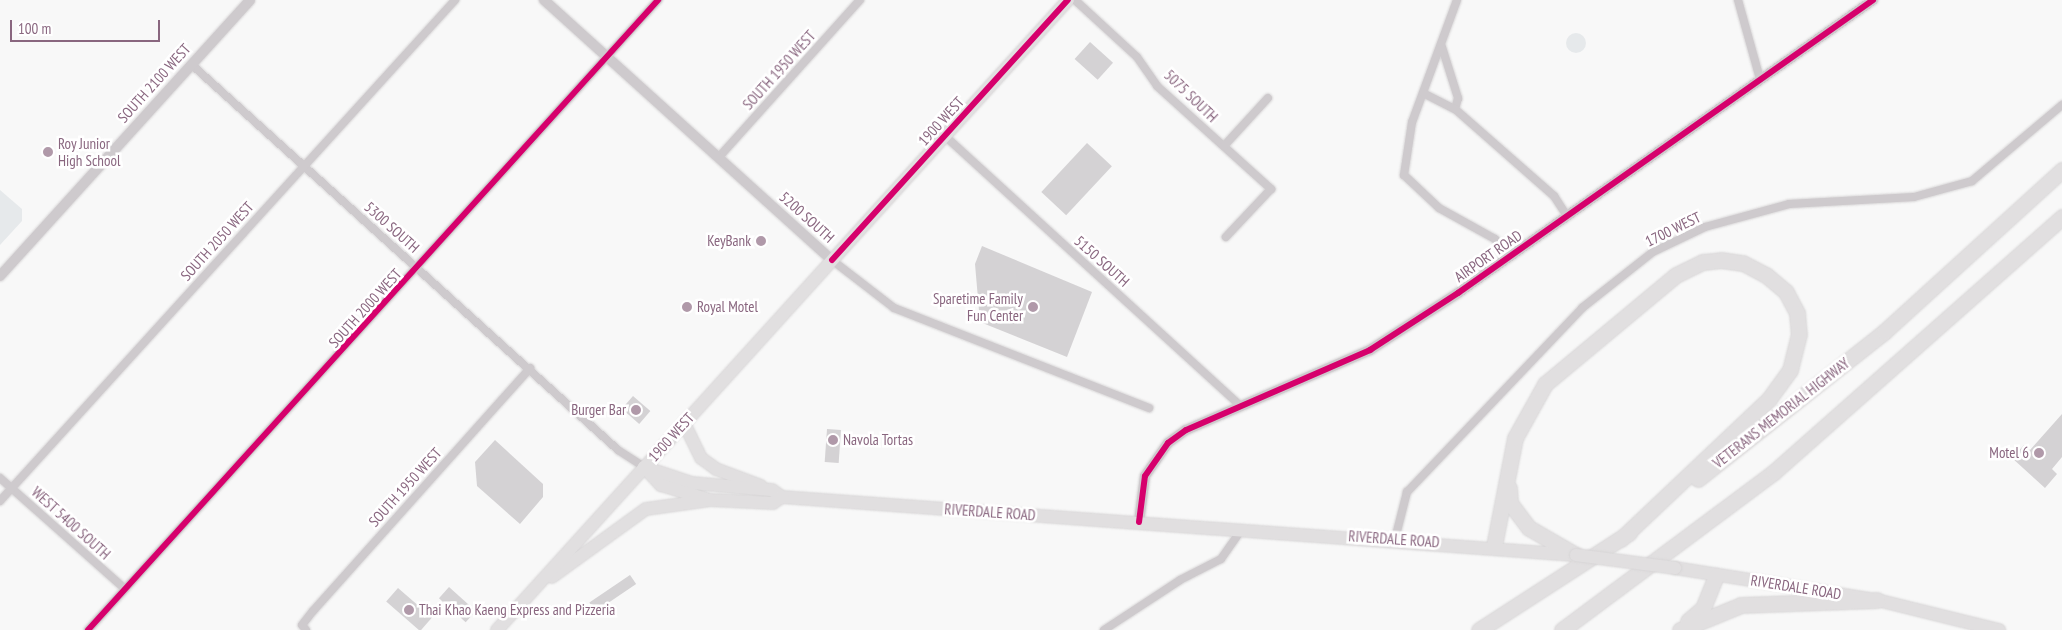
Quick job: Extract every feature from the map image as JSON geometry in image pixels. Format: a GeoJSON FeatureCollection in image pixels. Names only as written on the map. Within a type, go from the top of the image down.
{"type":"FeatureCollection","features":[{"type":"Feature","properties":{"kind":"highway","name":"VETERANS MEMORIAL HIGHWAY"},"geometry":{"type":"LineString","coordinates":[[1479,630],[1621,539],[1884,332],[2062,170]]}},
{"type":"Feature","properties":{"kind":"highway"},"geometry":{"type":"LineString","coordinates":[[1567,628],[1804,447],[2062,217]]}},
{"type":"Feature","properties":{"kind":"highway"},"geometry":{"type":"LineString","coordinates":[[1494,546],[1508,469],[1523,417],[1545,384],[1676,275],[1703,262],[1721,260],[1743,263],[1766,275],[1786,292],[1797,313],[1799,334],[1790,370],[1769,399],[1621,539]]}},
{"type":"Feature","properties":{"kind":"highway"},"geometry":{"type":"LineString","coordinates":[[1508,469],[1510,503],[1516,514],[1529,528],[1576,555]]}},
{"type":"Feature","properties":{"kind":"highway"},"geometry":{"type":"LineString","coordinates":[[1679,630],[1703,608],[1716,574]]}},
{"type":"Feature","properties":{"kind":"highway"},"geometry":{"type":"LineString","coordinates":[[1679,630],[1741,605],[1877,600]]}},
{"type":"Feature","properties":{"kind":"main road","name":"1900 WEST"},"geometry":{"type":"LineString","coordinates":[[497,630],[1068,0]]}},
{"type":"Feature","properties":{"kind":"main road"},"geometry":{"type":"LineString","coordinates":[[684,423],[701,458],[716,469],[777,493]]}},
{"type":"Feature","properties":{"kind":"main road","name":"RIVERDALE ROAD"},"geometry":{"type":"LineString","coordinates":[[644,467],[661,485],[710,500],[773,503],[777,493]]}},
{"type":"Feature","properties":{"kind":"main road","name":"RIVERDALE ROAD"},"geometry":{"type":"LineString","coordinates":[[644,467],[692,483],[777,493],[1241,530],[1494,546],[1576,555],[1716,574],[1877,600],[1999,630]]}},
{"type":"Feature","properties":{"kind":"main road"},"geometry":{"type":"LineString","coordinates":[[532,591],[646,509],[710,500]]}},
{"type":"Feature","properties":{"kind":"street","name":"SOUTH 2100 WEST"},"geometry":{"type":"LineString","coordinates":[[0,276],[250,0]]}},
{"type":"Feature","properties":{"kind":"street","name":"SOUTH 2050 WEST"},"geometry":{"type":"LineString","coordinates":[[0,501],[454,0]]}},
{"type":"Feature","properties":{"kind":"street","name":"5200 SOUTH"},"geometry":{"type":"LineString","coordinates":[[544,0],[832,260],[894,308],[1149,408]]}},
{"type":"Feature","properties":{"kind":"street","name":"SOUTH 2000 WEST"},"geometry":{"type":"LineString","coordinates":[[88,630],[418,268],[658,0]]}},
{"type":"Feature","properties":{"kind":"street","name":"SOUTH 1950 WEST"},"geometry":{"type":"LineString","coordinates":[[719,157],[860,0]]}},
{"type":"Feature","properties":{"kind":"street","name":"5075 SOUTH"},"geometry":{"type":"LineString","coordinates":[[1074,0],[1224,146],[1271,189],[1226,237]]}},
{"type":"Feature","properties":{"kind":"street"},"geometry":{"type":"LineString","coordinates":[[1458,0],[1412,122],[1404,175],[1432,202],[1495,239],[1510,256]]}},
{"type":"Feature","properties":{"kind":"street"},"geometry":{"type":"LineString","coordinates":[[1738,0],[1760,79]]}},
{"type":"Feature","properties":{"kind":"street","name":"AIRPORT ROAD"},"geometry":{"type":"LineString","coordinates":[[1139,522],[1145,476],[1168,443],[1186,430],[1370,350],[1510,256],[1872,0]]}},
{"type":"Feature","properties":{"kind":"street"},"geometry":{"type":"LineString","coordinates":[[1441,44],[1458,98],[1456,108]]}},
{"type":"Feature","properties":{"kind":"street","name":"5300 SOUTH"},"geometry":{"type":"LineString","coordinates":[[191,64],[530,368],[618,450],[644,467]]}},
{"type":"Feature","properties":{"kind":"street"},"geometry":{"type":"LineString","coordinates":[[1423,93],[1456,108],[1554,196],[1567,216]]}},
{"type":"Feature","properties":{"kind":"street"},"geometry":{"type":"LineString","coordinates":[[1224,146],[1268,98]]}},
{"type":"Feature","properties":{"kind":"street","name":"1700 WEST"},"geometry":{"type":"LineString","coordinates":[[1395,539],[1407,492],[1582,308],[1653,252],[1705,227],[1789,204],[1914,197],[1972,181],[2062,105]]}},
{"type":"Feature","properties":{"kind":"street","name":"5150 SOUTH"},"geometry":{"type":"LineString","coordinates":[[945,136],[1241,406]]}},
{"type":"Feature","properties":{"kind":"street","name":"SOUTH 1950 WEST"},"geometry":{"type":"LineString","coordinates":[[304,628],[530,368]]}},
{"type":"Feature","properties":{"kind":"street","name":"WEST 5400 SOUTH"},"geometry":{"type":"LineString","coordinates":[[0,478],[124,589]]}},
{"type":"Feature","properties":{"kind":"street"},"geometry":{"type":"LineString","coordinates":[[1104,630],[1180,580],[1221,559],[1241,530]]}},
{"type":"Feature","properties":{"kind":"shaded area"},"geometry":{"type":"Polygon","coordinates":[[[1572,33],[1580,33],[1586,39],[1586,47],[1580,53],[1572,53],[1566,47],[1566,39],[1572,33]]]}},
{"type":"Feature","properties":{"kind":"shaded area"},"geometry":{"type":"Polygon","coordinates":[[[0,190],[22,209],[22,221],[0,245],[0,190]]]}},
{"type":"Feature","properties":{"kind":"building"},"geometry":{"type":"Polygon","coordinates":[[[1090,42],[1113,63],[1098,80],[1075,59],[1090,42]]]}},
{"type":"Feature","properties":{"kind":"building"},"geometry":{"type":"Polygon","coordinates":[[[1087,143],[1112,166],[1066,215],[1041,192],[1087,143]]]}},
{"type":"Feature","properties":{"kind":"building","name":"Sparetime Family Fun Center"},"geometry":{"type":"Polygon","coordinates":[[[982,246],[1092,292],[1067,357],[980,322],[975,264],[982,246]]]}},
{"type":"Feature","properties":{"kind":"building","name":"Burger Bar"},"geometry":{"type":"Polygon","coordinates":[[[633,396],[650,411],[639,424],[622,409],[633,396]]]}},
{"type":"Feature","properties":{"kind":"building","name":"Motel 6"},"geometry":{"type":"Polygon","coordinates":[[[2062,414],[2062,457],[2052,469],[2057,474],[2045,488],[2012,458],[2024,445],[2030,450],[2062,414]]]}},
{"type":"Feature","properties":{"kind":"building","name":"Navola Tortas"},"geometry":{"type":"Polygon","coordinates":[[[827,429],[841,430],[839,463],[825,462],[827,429]]]}},
{"type":"Feature","properties":{"kind":"building"},"geometry":{"type":"Polygon","coordinates":[[[495,440],[543,484],[543,497],[520,524],[477,486],[475,462],[495,440]]]}},
{"type":"Feature","properties":{"kind":"building"},"geometry":{"type":"Polygon","coordinates":[[[630,575],[636,584],[596,612],[589,602],[630,575]]]}},
{"type":"Feature","properties":{"kind":"building"},"geometry":{"type":"Polygon","coordinates":[[[449,587],[476,611],[466,622],[439,598],[449,587]]]}},
{"type":"Feature","properties":{"kind":"building","name":"Thai Khao Kaeng Express and Pizzeria"},"geometry":{"type":"Polygon","coordinates":[[[398,588],[432,618],[421,630],[419,630],[386,602],[398,588]]]}},
{"type":"Feature","properties":{"kind":"cycle path"},"geometry":{"type":"LineString","coordinates":[[88,630],[658,0]]}},
{"type":"Feature","properties":{"kind":"cycle path"},"geometry":{"type":"LineString","coordinates":[[832,260],[1068,0]]}},
{"type":"Feature","properties":{"kind":"cycle path"},"geometry":{"type":"LineString","coordinates":[[1139,522],[1145,476],[1168,443],[1186,430],[1370,350],[1458,293],[1873,0]]}},
{"type":"Feature","properties":{"kind":"place","name":"Roy Junior High School"},"geometry":{"type":"Point","coordinates":[48,152]}},
{"type":"Feature","properties":{"kind":"place","name":"KeyBank"},"geometry":{"type":"Point","coordinates":[761,241]}},
{"type":"Feature","properties":{"kind":"place","name":"Royal Motel"},"geometry":{"type":"Point","coordinates":[687,307]}},
{"type":"Feature","properties":{"kind":"place","name":"Sparetime Family Fun Center"},"geometry":{"type":"Point","coordinates":[1033,307]}},
{"type":"Feature","properties":{"kind":"place","name":"Burger Bar"},"geometry":{"type":"Point","coordinates":[636,410]}},
{"type":"Feature","properties":{"kind":"place","name":"Navola Tortas"},"geometry":{"type":"Point","coordinates":[833,440]}},
{"type":"Feature","properties":{"kind":"place","name":"Motel 6"},"geometry":{"type":"Point","coordinates":[2039,453]}},
{"type":"Feature","properties":{"kind":"place","name":"Thai Khao Kaeng Express and Pizzeria"},"geometry":{"type":"Point","coordinates":[409,610]}}]}
